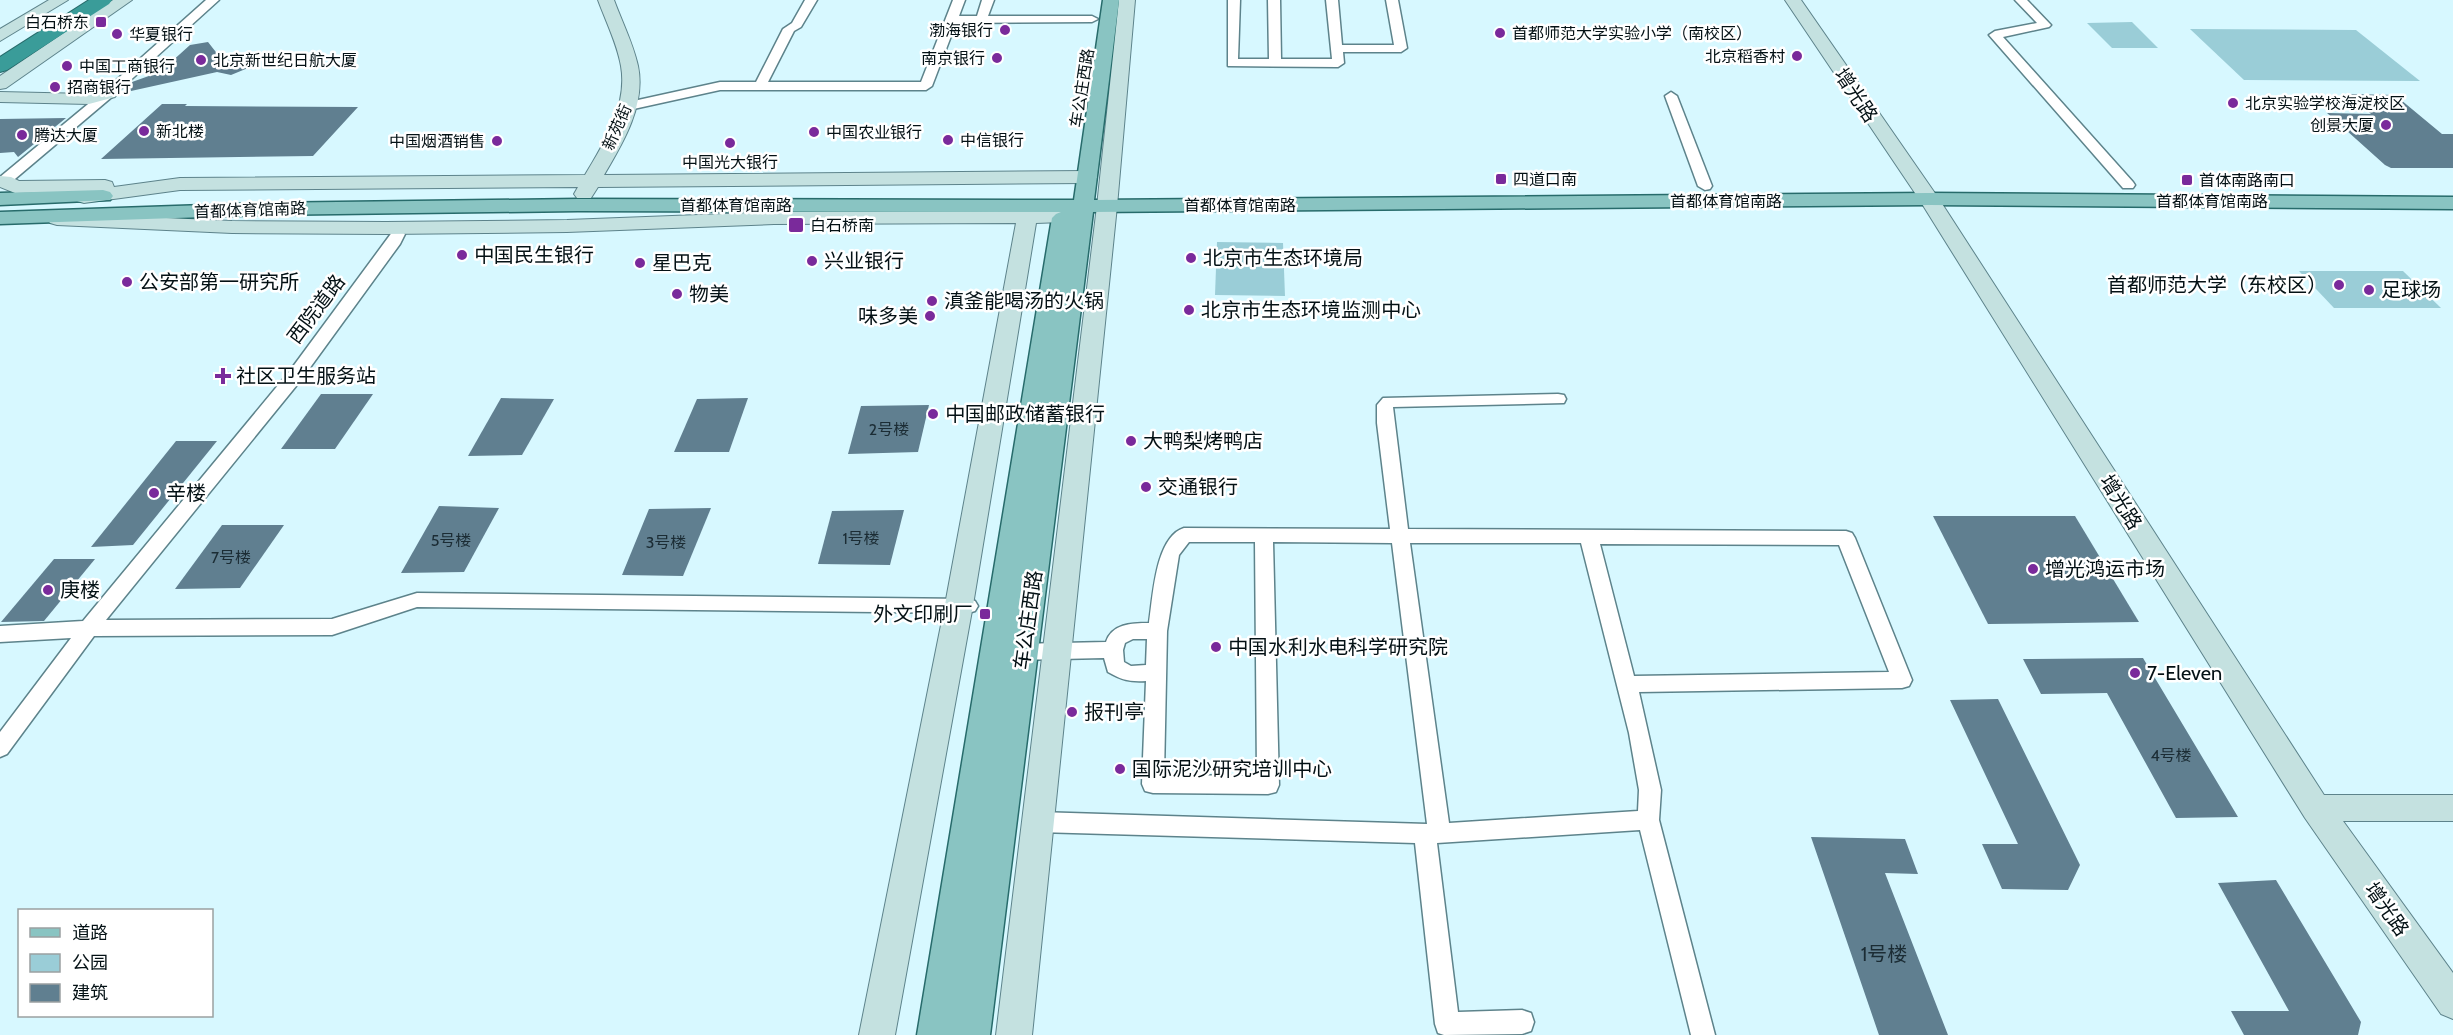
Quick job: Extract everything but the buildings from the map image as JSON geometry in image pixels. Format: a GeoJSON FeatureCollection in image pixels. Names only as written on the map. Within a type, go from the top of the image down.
{"type":"FeatureCollection","features":[{"type":"Feature","properties":{"kind":"highway"},"geometry":{"type":"LineString","coordinates":[[0,52],[82,0]]}},
{"type":"Feature","properties":{"kind":"highway"},"geometry":{"type":"LineString","coordinates":[[0,66],[102,0]]}},
{"type":"Feature","properties":{"kind":"main road","name":"车公庄西路"},"geometry":{"type":"LineString","coordinates":[[1082,198],[1095,0]]}},
{"type":"Feature","properties":{"kind":"main road","name":"车公庄西路"},"geometry":{"type":"LineString","coordinates":[[936,1035],[1010,652],[1111,0]]}},
{"type":"Feature","properties":{"kind":"main road","name":"首都体育馆南路"},"geometry":{"type":"LineString","coordinates":[[2,190],[84,197],[584,193],[1082,198],[1924,192],[2128,185],[2453,186]]}},
{"type":"Feature","properties":{"kind":"main road","name":"首都体育馆南路"},"geometry":{"type":"LineString","coordinates":[[1082,198],[1705,186],[2453,203]]}},
{"type":"Feature","properties":{"kind":"main road","name":"首都体育馆南路"},"geometry":{"type":"LineString","coordinates":[[0,218],[261,209],[584,193]]}},
{"type":"Feature","properties":{"kind":"main road","name":"车公庄西路"},"geometry":{"type":"LineString","coordinates":[[971,1035],[1010,652]]}},
{"type":"Feature","properties":{"kind":"street"},"geometry":{"type":"LineString","coordinates":[[0,36],[60,0]]}},
{"type":"Feature","properties":{"kind":"street"},"geometry":{"type":"LineString","coordinates":[[0,84],[124,0]]}},
{"type":"Feature","properties":{"kind":"street"},"geometry":{"type":"LineString","coordinates":[[2,190],[213,0]]}},
{"type":"Feature","properties":{"kind":"street","name":"新苑街"},"geometry":{"type":"LineString","coordinates":[[567,226],[629,106],[631,72],[606,0]]}},
{"type":"Feature","properties":{"kind":"street"},"geometry":{"type":"LineString","coordinates":[[760,86],[789,29],[797,25],[811,0]]}},
{"type":"Feature","properties":{"kind":"street"},"geometry":{"type":"LineString","coordinates":[[629,106],[720,86],[926,86],[959,0]]}},
{"type":"Feature","properties":{"kind":"street"},"geometry":{"type":"LineString","coordinates":[[981,20],[988,0]]}},
{"type":"Feature","properties":{"kind":"street"},"geometry":{"type":"LineString","coordinates":[[1014,1035],[1057,651],[1082,198],[1127,0]]}},
{"type":"Feature","properties":{"kind":"street"},"geometry":{"type":"LineString","coordinates":[[1234,0],[1232,63],[1338,63],[1332,0]]}},
{"type":"Feature","properties":{"kind":"street"},"geometry":{"type":"LineString","coordinates":[[1274,0],[1275,63]]}},
{"type":"Feature","properties":{"kind":"street"},"geometry":{"type":"LineString","coordinates":[[1337,49],[1401,48],[1392,0]]}},
{"type":"Feature","properties":{"kind":"street","name":"增光路"},"geometry":{"type":"LineString","coordinates":[[1793,0],[1924,192],[2316,808],[2453,1002]]}},
{"type":"Feature","properties":{"kind":"street"},"geometry":{"type":"LineString","coordinates":[[2021,0],[2045,25],[1995,35],[2128,185]]}},
{"type":"Feature","properties":{"kind":"street"},"geometry":{"type":"LineString","coordinates":[[952,20],[1092,19]]}},
{"type":"Feature","properties":{"kind":"street"},"geometry":{"type":"LineString","coordinates":[[0,98],[89,99],[110,93]]}},
{"type":"Feature","properties":{"kind":"street"},"geometry":{"type":"LineString","coordinates":[[1671,96],[1705,186]]}},
{"type":"Feature","properties":{"kind":"street"},"geometry":{"type":"LineString","coordinates":[[2,190],[15,187],[180,184]]}},
{"type":"Feature","properties":{"kind":"street","name":"首都体育馆南路"},"geometry":{"type":"LineString","coordinates":[[84,197],[180,184],[584,193],[1082,198]]}},
{"type":"Feature","properties":{"kind":"street","name":"首都体育馆南路"},"geometry":{"type":"LineString","coordinates":[[27,217],[232,227],[567,226],[774,219],[1027,218],[1082,198]]}},
{"type":"Feature","properties":{"kind":"street"},"geometry":{"type":"LineString","coordinates":[[877,1035],[963,605],[1027,218]]}},
{"type":"Feature","properties":{"kind":"street","name":"西院道路"},"geometry":{"type":"LineString","coordinates":[[0,748],[89,628],[295,376],[393,244],[398,234]]}},
{"type":"Feature","properties":{"kind":"street"},"geometry":{"type":"LineString","coordinates":[[1522,1022],[1448,1024],[1432,834],[1385,423],[1385,405],[1389,402],[1417,400],[1558,399]]}},
{"type":"Feature","properties":{"kind":"street"},"geometry":{"type":"LineString","coordinates":[[1264,535],[1268,785],[1153,784],[1157,631],[1170,553],[1184,535],[1264,535],[1398,535],[1589,538],[1846,538],[1902,680],[1626,684]]}},
{"type":"Feature","properties":{"kind":"street"},"geometry":{"type":"LineString","coordinates":[[1589,538],[1650,790],[1648,820],[1703,1035]]}},
{"type":"Feature","properties":{"kind":"street"},"geometry":{"type":"LineString","coordinates":[[0,634],[89,628],[332,627],[417,600],[963,605]]}},
{"type":"Feature","properties":{"kind":"street"},"geometry":{"type":"LineString","coordinates":[[1156,672],[1128,674],[1115,666],[1113,651],[1117,638],[1130,631],[1157,631]]}},
{"type":"Feature","properties":{"kind":"street"},"geometry":{"type":"LineString","coordinates":[[1010,652],[1113,651]]}},
{"type":"Feature","properties":{"kind":"street"},"geometry":{"type":"LineString","coordinates":[[2316,808],[2453,808]]}},
{"type":"Feature","properties":{"kind":"street"},"geometry":{"type":"LineString","coordinates":[[1038,822],[1432,834],[1648,820]]}},
{"type":"Feature","properties":{"kind":"green space"},"geometry":{"type":"Polygon","coordinates":[[[2132,22],[2158,48],[2112,48],[2087,23],[2132,22]]]}},
{"type":"Feature","properties":{"kind":"green space"},"geometry":{"type":"Polygon","coordinates":[[[2190,29],[2356,30],[2420,81],[2244,80],[2190,29]]]}},
{"type":"Feature","properties":{"kind":"green space"},"geometry":{"type":"Polygon","coordinates":[[[1217,242],[1283,243],[1285,296],[1215,295],[1217,242]]]}},
{"type":"Feature","properties":{"kind":"green space","name":"足球场"},"geometry":{"type":"Polygon","coordinates":[[[2299,271],[2403,271],[2441,308],[2334,308],[2299,271]]]}},
{"type":"Feature","properties":{"kind":"place","name":"白石桥东"},"geometry":{"type":"Point","coordinates":[101,22]}},
{"type":"Feature","properties":{"kind":"place","name":"渤海银行"},"geometry":{"type":"Point","coordinates":[1005,30]}},
{"type":"Feature","properties":{"kind":"place","name":"首都师范大学实验小学（南校区）"},"geometry":{"type":"Point","coordinates":[1500,33]}},
{"type":"Feature","properties":{"kind":"place","name":"华夏银行"},"geometry":{"type":"Point","coordinates":[117,34]}},
{"type":"Feature","properties":{"kind":"place","name":"北京稻香村"},"geometry":{"type":"Point","coordinates":[1797,56]}},
{"type":"Feature","properties":{"kind":"place","name":"南京银行"},"geometry":{"type":"Point","coordinates":[997,58]}},
{"type":"Feature","properties":{"kind":"place","name":"北京新世纪日航大厦"},"geometry":{"type":"Point","coordinates":[201,60]}},
{"type":"Feature","properties":{"kind":"place","name":"中国工商银行"},"geometry":{"type":"Point","coordinates":[67,66]}},
{"type":"Feature","properties":{"kind":"place","name":"招商银行"},"geometry":{"type":"Point","coordinates":[55,87]}},
{"type":"Feature","properties":{"kind":"place","name":"北京实验学校海淀校区"},"geometry":{"type":"Point","coordinates":[2233,103]}},
{"type":"Feature","properties":{"kind":"place","name":"创景大厦"},"geometry":{"type":"Point","coordinates":[2386,125]}},
{"type":"Feature","properties":{"kind":"place","name":"新北楼"},"geometry":{"type":"Point","coordinates":[144,131]}},
{"type":"Feature","properties":{"kind":"place","name":"中国农业银行"},"geometry":{"type":"Point","coordinates":[814,132]}},
{"type":"Feature","properties":{"kind":"place","name":"腾达大厦"},"geometry":{"type":"Point","coordinates":[22,135]}},
{"type":"Feature","properties":{"kind":"place","name":"中信银行"},"geometry":{"type":"Point","coordinates":[948,140]}},
{"type":"Feature","properties":{"kind":"place","name":"中国烟酒销售"},"geometry":{"type":"Point","coordinates":[497,141]}},
{"type":"Feature","properties":{"kind":"place","name":"中国光大银行"},"geometry":{"type":"Point","coordinates":[730,143]}},
{"type":"Feature","properties":{"kind":"place","name":"四道口南"},"geometry":{"type":"Point","coordinates":[1501,179]}},
{"type":"Feature","properties":{"kind":"place","name":"首体南路南口"},"geometry":{"type":"Point","coordinates":[2187,180]}},
{"type":"Feature","properties":{"kind":"place","name":"白石桥南"},"geometry":{"type":"Point","coordinates":[796,225]}},
{"type":"Feature","properties":{"kind":"place","name":"中国民生银行"},"geometry":{"type":"Point","coordinates":[462,255]}},
{"type":"Feature","properties":{"kind":"place","name":"北京市生态环境局"},"geometry":{"type":"Point","coordinates":[1191,258]}},
{"type":"Feature","properties":{"kind":"place","name":"兴业银行"},"geometry":{"type":"Point","coordinates":[812,261]}},
{"type":"Feature","properties":{"kind":"place","name":"星巴克"},"geometry":{"type":"Point","coordinates":[640,263]}},
{"type":"Feature","properties":{"kind":"place","name":"公安部第一研究所"},"geometry":{"type":"Point","coordinates":[127,282]}},
{"type":"Feature","properties":{"kind":"place","name":"首都师范大学（东校区）"},"geometry":{"type":"Point","coordinates":[2339,285]}},
{"type":"Feature","properties":{"kind":"place","name":"足球场"},"geometry":{"type":"Point","coordinates":[2369,290]}},
{"type":"Feature","properties":{"kind":"place","name":"物美"},"geometry":{"type":"Point","coordinates":[677,294]}},
{"type":"Feature","properties":{"kind":"place","name":"滇釜能喝汤的火锅"},"geometry":{"type":"Point","coordinates":[932,301]}},
{"type":"Feature","properties":{"kind":"place","name":"北京市生态环境监测中心"},"geometry":{"type":"Point","coordinates":[1189,310]}},
{"type":"Feature","properties":{"kind":"place","name":"味多美"},"geometry":{"type":"Point","coordinates":[930,316]}},
{"type":"Feature","properties":{"kind":"place","name":"社区卫生服务站"},"geometry":{"type":"Point","coordinates":[223,376]}},
{"type":"Feature","properties":{"kind":"place","name":"中国邮政储蓄银行"},"geometry":{"type":"Point","coordinates":[933,414]}},
{"type":"Feature","properties":{"kind":"place","name":"大鸭梨烤鸭店"},"geometry":{"type":"Point","coordinates":[1131,441]}},
{"type":"Feature","properties":{"kind":"place","name":"交通银行"},"geometry":{"type":"Point","coordinates":[1146,487]}},
{"type":"Feature","properties":{"kind":"place","name":"辛楼"},"geometry":{"type":"Point","coordinates":[154,493]}},
{"type":"Feature","properties":{"kind":"place","name":"增光鸿运市场"},"geometry":{"type":"Point","coordinates":[2033,569]}},
{"type":"Feature","properties":{"kind":"place","name":"庚楼"},"geometry":{"type":"Point","coordinates":[48,590]}},
{"type":"Feature","properties":{"kind":"place","name":"外文印刷厂"},"geometry":{"type":"Point","coordinates":[985,614]}},
{"type":"Feature","properties":{"kind":"place","name":"中国水利水电科学研究院"},"geometry":{"type":"Point","coordinates":[1216,647]}},
{"type":"Feature","properties":{"kind":"place","name":"7-Eleven"},"geometry":{"type":"Point","coordinates":[2135,673]}},
{"type":"Feature","properties":{"kind":"place","name":"报刊亭"},"geometry":{"type":"Point","coordinates":[1072,712]}},
{"type":"Feature","properties":{"kind":"place","name":"国际泥沙研究培训中心"},"geometry":{"type":"Point","coordinates":[1120,769]}}]}
